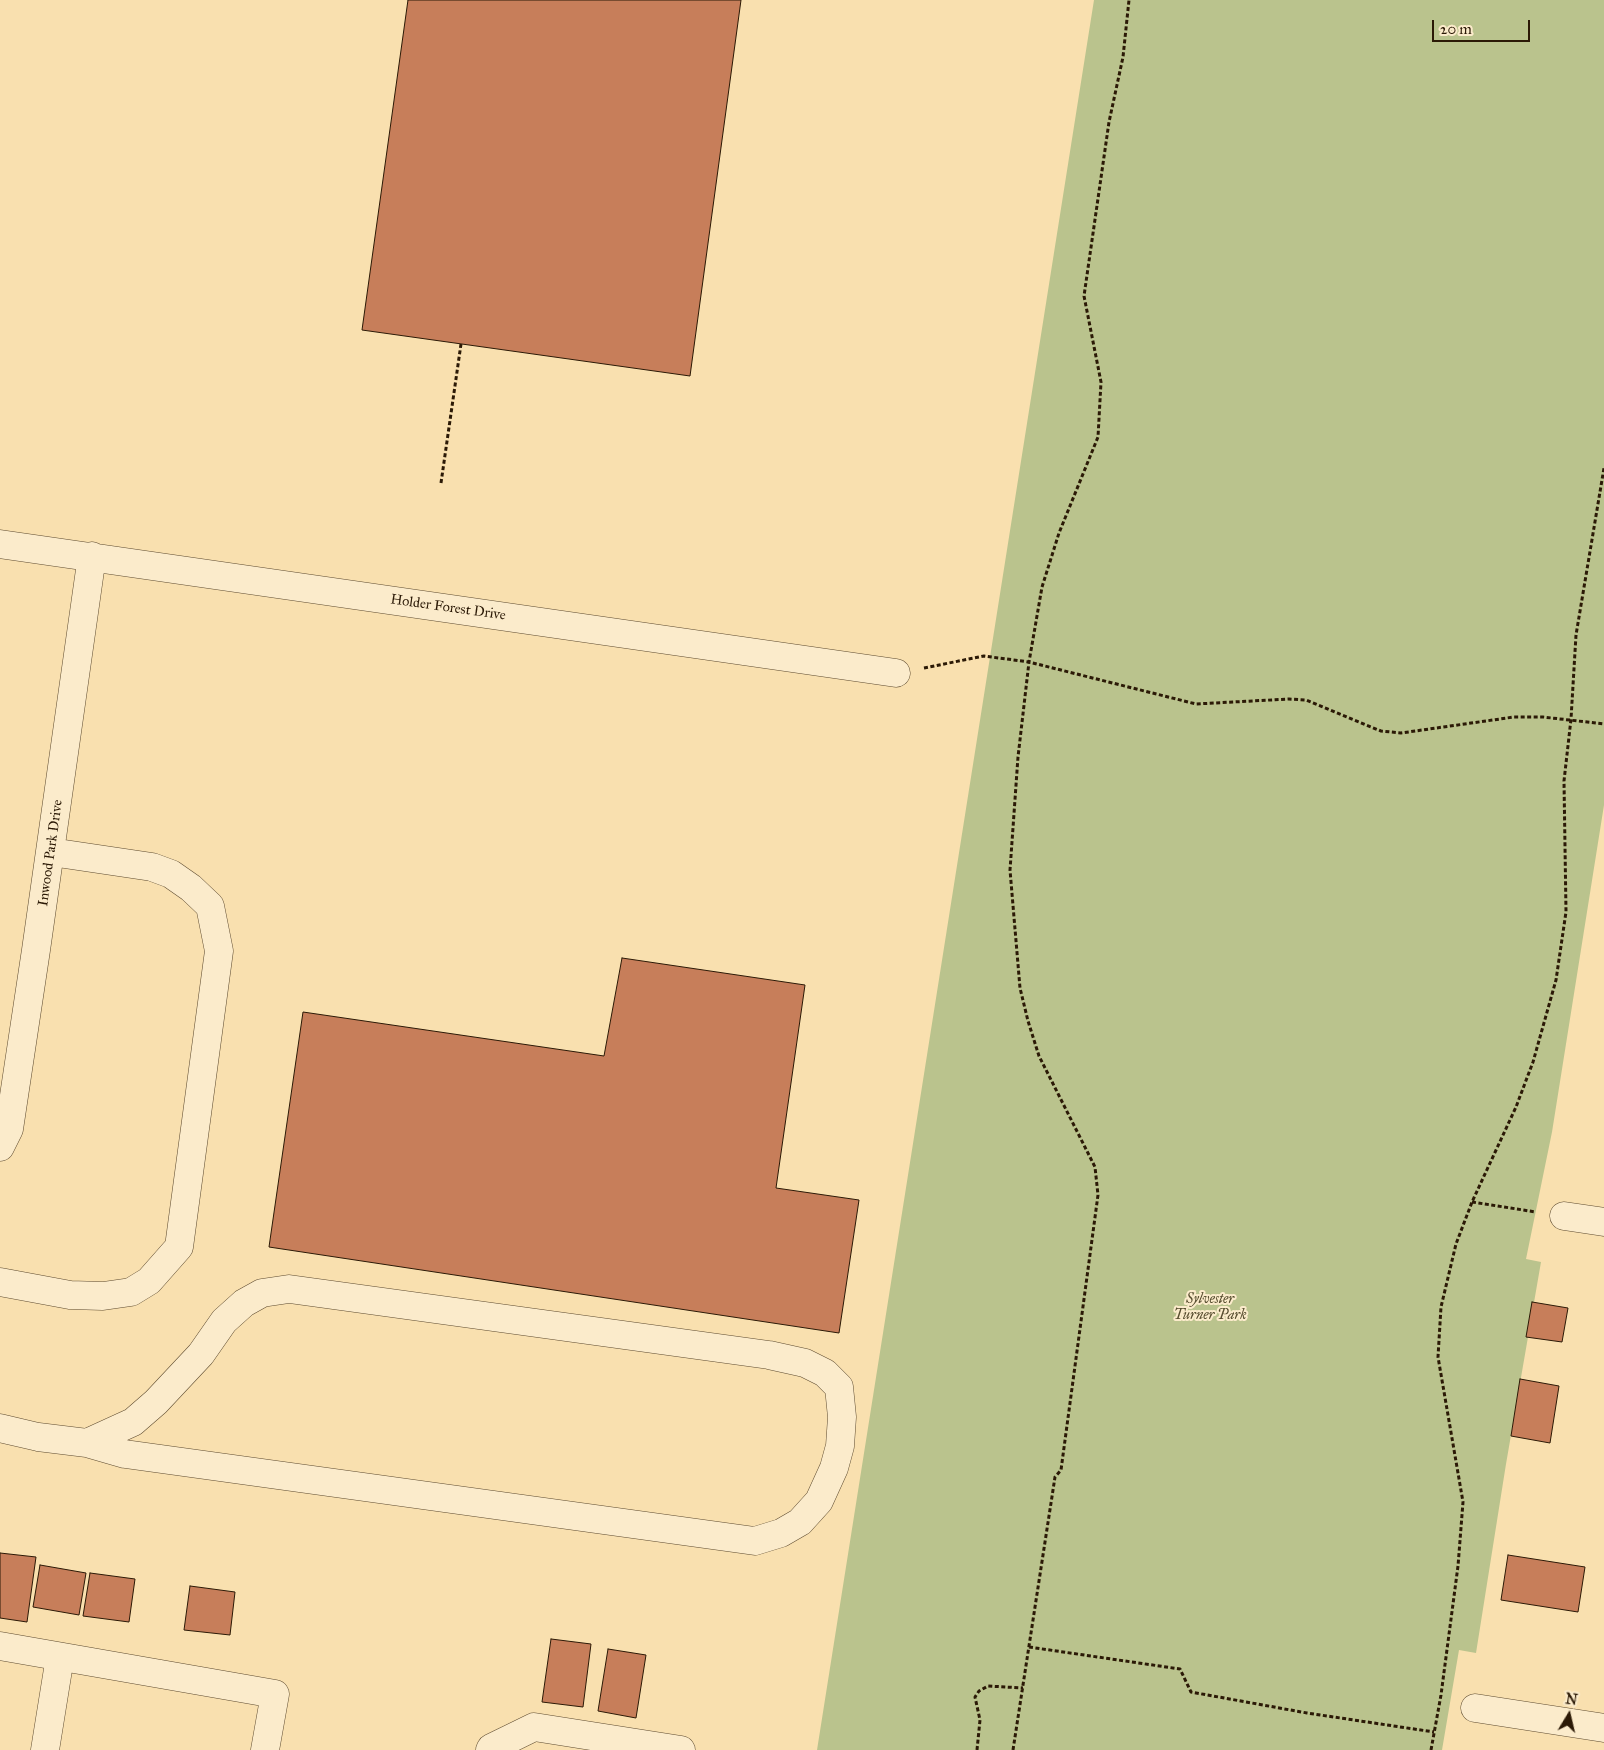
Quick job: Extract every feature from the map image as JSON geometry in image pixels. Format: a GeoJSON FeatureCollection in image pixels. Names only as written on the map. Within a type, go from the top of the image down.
{"type":"FeatureCollection","features":[{"type":"Feature","properties":{"kind":"street","name":"Holder Forest Drive"},"geometry":{"type":"LineString","coordinates":[[0,544],[896,673]]}},
{"type":"Feature","properties":{"kind":"street","name":"Inwood Park Drive"},"geometry":{"type":"LineString","coordinates":[[0,1147],[9,1129],[51,852],[92,556]]}},
{"type":"Feature","properties":{"kind":"street"},"geometry":{"type":"LineString","coordinates":[[0,1282],[70,1295],[103,1296],[131,1292],[149,1282],[178,1247],[219,951],[210,906],[191,888],[171,874],[152,867],[51,852]]}},
{"type":"Feature","properties":{"kind":"street"},"geometry":{"type":"LineString","coordinates":[[1564,1216],[1604,1222]]}},
{"type":"Feature","properties":{"kind":"street"},"geometry":{"type":"LineString","coordinates":[[0,1428],[38,1437],[87,1443],[125,1454],[755,1541],[781,1533],[800,1522],[819,1501],[834,1468],[840,1446],[842,1417],[839,1387],[825,1373],[805,1363],[769,1355],[288,1289],[262,1293],[244,1303],[224,1321],[201,1354],[156,1402],[133,1422],[87,1443]]}},
{"type":"Feature","properties":{"kind":"street"},"geometry":{"type":"LineString","coordinates":[[0,1646],[275,1694],[265,1750]]}},
{"type":"Feature","properties":{"kind":"street"},"geometry":{"type":"LineString","coordinates":[[45,1750],[60,1657]]}},
{"type":"Feature","properties":{"kind":"street"},"geometry":{"type":"LineString","coordinates":[[1475,1708],[1604,1728]]}},
{"type":"Feature","properties":{"kind":"street"},"geometry":{"type":"LineString","coordinates":[[490,1750],[534,1727],[681,1750]]}},
{"type":"Feature","properties":{"kind":"path"},"geometry":{"type":"LineString","coordinates":[[1013,1750],[1055,1477],[1061,1470],[1098,1195],[1096,1167],[1039,1056],[1020,988],[1010,870],[1018,757],[1029,662],[1042,587],[1059,533],[1098,437],[1101,382],[1084,296],[1109,122],[1123,57],[1129,0]]}},
{"type":"Feature","properties":{"kind":"path"},"geometry":{"type":"LineString","coordinates":[[441,483],[461,344]]}},
{"type":"Feature","properties":{"kind":"path"},"geometry":{"type":"LineString","coordinates":[[1431,1750],[1457,1575],[1463,1502],[1438,1357],[1441,1307],[1456,1244],[1472,1202],[1516,1107],[1533,1062],[1556,980],[1566,912],[1564,781],[1571,719],[1576,635],[1604,468]]}},
{"type":"Feature","properties":{"kind":"path"},"geometry":{"type":"LineString","coordinates":[[896,673],[984,656],[1029,662],[1196,704],[1306,700],[1366,726],[1401,733],[1514,717],[1571,719],[1604,724]]}},
{"type":"Feature","properties":{"kind":"path"},"geometry":{"type":"LineString","coordinates":[[1472,1202],[1564,1216]]}},
{"type":"Feature","properties":{"kind":"path"},"geometry":{"type":"LineString","coordinates":[[1029,1647],[1180,1669],[1190,1692],[1307,1713],[1434,1732]]}},
{"type":"Feature","properties":{"kind":"path"},"geometry":{"type":"LineString","coordinates":[[977,1750],[980,1720],[974,1697],[979,1691],[988,1686],[1023,1688]]}},
{"type":"Feature","properties":{"kind":"green space","name":"Sylvester Turner Park"},"geometry":{"type":"Polygon","coordinates":[[[1094,0],[1604,0],[1604,805],[1552,1132],[1526,1259],[1541,1262],[1476,1653],[1459,1650],[1442,1750],[817,1750],[1094,0]]]}},
{"type":"Feature","properties":{"kind":"building"},"geometry":{"type":"Polygon","coordinates":[[[408,0],[741,0],[690,376],[362,330],[408,0]]]}},
{"type":"Feature","properties":{"kind":"building"},"geometry":{"type":"Polygon","coordinates":[[[622,958],[805,985],[776,1188],[859,1200],[839,1333],[269,1247],[303,1012],[604,1056],[622,958]]]}},
{"type":"Feature","properties":{"kind":"building"},"geometry":{"type":"Polygon","coordinates":[[[1532,1302],[1568,1308],[1562,1342],[1526,1337],[1532,1302]]]}},
{"type":"Feature","properties":{"kind":"building"},"geometry":{"type":"Polygon","coordinates":[[[1520,1379],[1559,1386],[1550,1443],[1511,1436],[1520,1379]]]}},
{"type":"Feature","properties":{"kind":"building"},"geometry":{"type":"Polygon","coordinates":[[[0,1553],[36,1557],[27,1622],[0,1618],[0,1553]]]}},
{"type":"Feature","properties":{"kind":"building"},"geometry":{"type":"Polygon","coordinates":[[[1508,1555],[1585,1567],[1578,1612],[1501,1600],[1508,1555]]]}},
{"type":"Feature","properties":{"kind":"building"},"geometry":{"type":"Polygon","coordinates":[[[40,1565],[86,1573],[79,1615],[33,1607],[40,1565]]]}},
{"type":"Feature","properties":{"kind":"building"},"geometry":{"type":"Polygon","coordinates":[[[90,1573],[135,1579],[129,1622],[83,1616],[90,1573]]]}},
{"type":"Feature","properties":{"kind":"building"},"geometry":{"type":"Polygon","coordinates":[[[190,1586],[235,1592],[230,1635],[184,1630],[190,1586]]]}},
{"type":"Feature","properties":{"kind":"building"},"geometry":{"type":"Polygon","coordinates":[[[551,1639],[591,1644],[583,1707],[542,1702],[551,1639]]]}},
{"type":"Feature","properties":{"kind":"building"},"geometry":{"type":"Polygon","coordinates":[[[608,1649],[646,1655],[636,1718],[598,1711],[608,1649]]]}}]}
